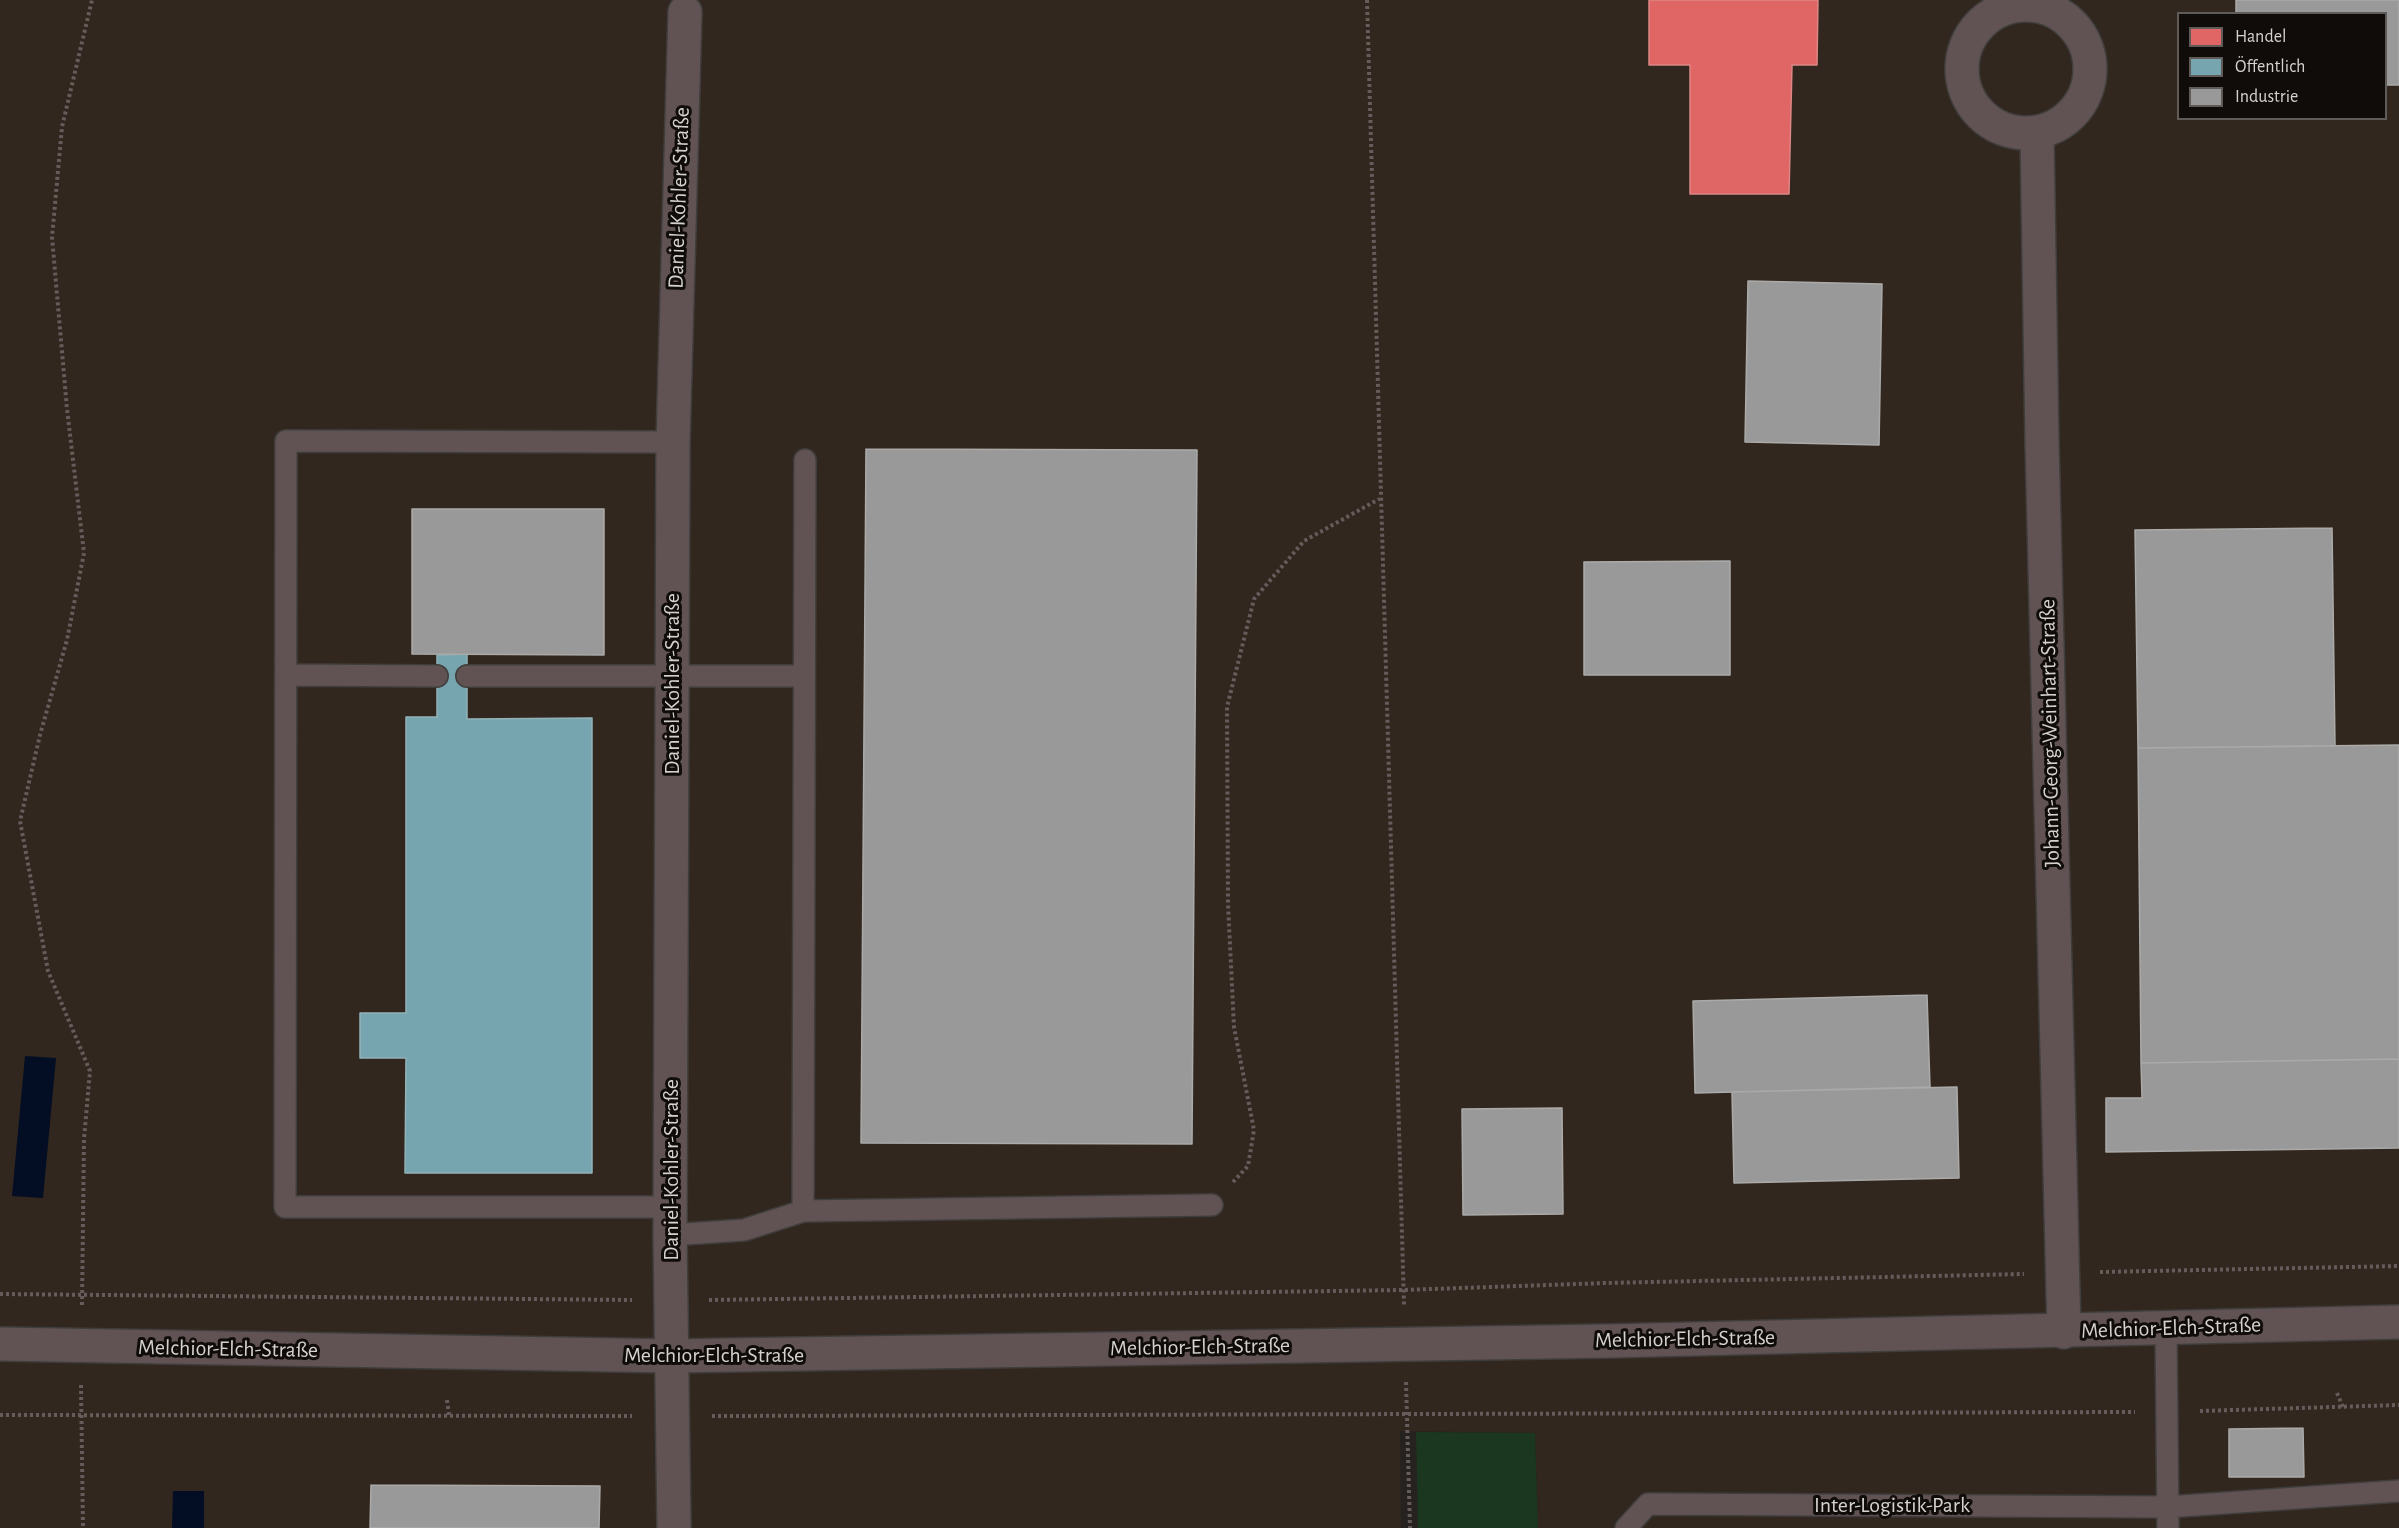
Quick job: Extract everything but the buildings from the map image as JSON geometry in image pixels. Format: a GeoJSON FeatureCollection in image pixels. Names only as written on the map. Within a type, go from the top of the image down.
{"type":"FeatureCollection","features":[{"type":"Feature","properties":{"kind":"street","name":"Daniel-Kohler-Straße"},"geometry":{"type":"LineString","coordinates":[[674,1528],[671,1356],[673,441],[685,12]]}},
{"type":"Feature","properties":{"kind":"street","name":"Johann-Georg-Weinhart-Straße"},"geometry":{"type":"LineString","coordinates":[[2037,134],[2042,443],[2064,1332]]}},
{"type":"Feature","properties":{"kind":"street","name":"Melchior-Elch-Straße"},"geometry":{"type":"LineString","coordinates":[[0,1344],[671,1356],[2064,1332],[2399,1322]]}},
{"type":"Feature","properties":{"kind":"lane"},"geometry":{"type":"LineString","coordinates":[[673,441],[286,441],[285,1207],[671,1221],[744,1230],[803,1211],[1212,1205]]}},
{"type":"Feature","properties":{"kind":"lane"},"geometry":{"type":"LineString","coordinates":[[803,1211],[805,460]]}},
{"type":"Feature","properties":{"kind":"lane"},"geometry":{"type":"LineString","coordinates":[[287,675],[437,676]]}},
{"type":"Feature","properties":{"kind":"lane"},"geometry":{"type":"LineString","coordinates":[[468,676],[804,676]]}},
{"type":"Feature","properties":{"kind":"lane"},"geometry":{"type":"LineString","coordinates":[[2166,1328],[2168,1528]]}},
{"type":"Feature","properties":{"kind":"lane","name":"Inter-Logistik-Park"},"geometry":{"type":"LineString","coordinates":[[1626,1528],[1648,1504],[2168,1507],[2399,1491]]}},
{"type":"Feature","properties":{"kind":"path"},"geometry":{"type":"LineString","coordinates":[[83,1528],[81,1346],[84,1139],[90,1071],[48,971],[20,821],[40,735],[67,640],[84,552],[67,409],[52,237],[62,127],[92,0]]}},
{"type":"Feature","properties":{"kind":"path"},"geometry":{"type":"LineString","coordinates":[[1367,0],[1379,499],[1410,1528]]}},
{"type":"Feature","properties":{"kind":"path"},"geometry":{"type":"LineString","coordinates":[[1212,1205],[1248,1166],[1254,1130],[1234,1027],[1228,904],[1227,707],[1254,599],[1304,541],[1379,499]]}},
{"type":"Feature","properties":{"kind":"path"},"geometry":{"type":"LineString","coordinates":[[1403,1290],[1606,1282],[2399,1266]]}},
{"type":"Feature","properties":{"kind":"path"},"geometry":{"type":"LineString","coordinates":[[2337,1393],[2343,1407]]}},
{"type":"Feature","properties":{"kind":"path"},"geometry":{"type":"LineString","coordinates":[[447,1400],[449,1416]]}},
{"type":"Feature","properties":{"kind":"path"},"geometry":{"type":"LineString","coordinates":[[0,1414],[672,1416],[2167,1412],[2399,1405]]}},
{"type":"Feature","properties":{"kind":"shaded area"},"geometry":{"type":"Polygon","coordinates":[[[0,0],[2399,0],[2399,1528],[1538,1528],[1535,1433],[1400,1431],[1401,1528],[0,1528],[0,0]]]}},
{"type":"Feature","properties":{"kind":"green space"},"geometry":{"type":"Polygon","coordinates":[[[1416,1432],[1535,1433],[1538,1528],[1418,1528],[1416,1432]]]}},
{"type":"Feature","properties":{"kind":"water"},"geometry":{"type":"Polygon","coordinates":[[[25,1056],[56,1058],[43,1198],[12,1196],[25,1056]]]}},
{"type":"Feature","properties":{"kind":"water"},"geometry":{"type":"Polygon","coordinates":[[[173,1491],[204,1491],[204,1528],[172,1528],[173,1491]]]}}]}
